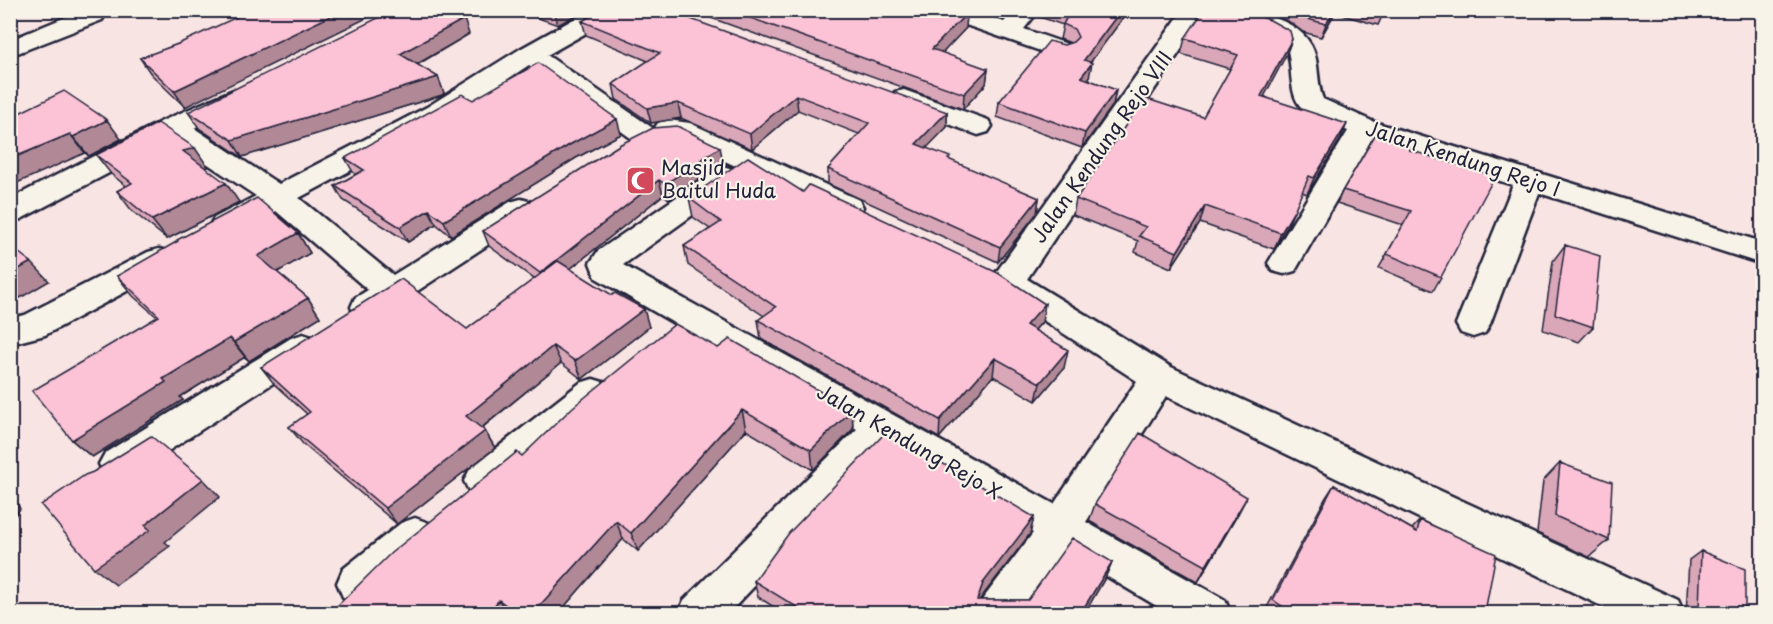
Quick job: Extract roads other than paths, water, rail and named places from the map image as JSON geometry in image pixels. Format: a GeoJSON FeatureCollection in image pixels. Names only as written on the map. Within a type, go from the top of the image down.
{"type":"FeatureCollection","features":[{"type":"Feature","properties":{"kind":"street"},"geometry":{"type":"LineString","coordinates":[[22,328],[192,243],[438,113],[529,54],[609,10]]}},
{"type":"Feature","properties":{"kind":"street"},"geometry":{"type":"LineString","coordinates":[[946,10],[1061,50]]}},
{"type":"Feature","properties":{"kind":"street"},"geometry":{"type":"LineString","coordinates":[[1007,33],[1027,10]]}},
{"type":"Feature","properties":{"kind":"street","name":"Jalan Kendung Rejo VIII"},"geometry":{"type":"LineString","coordinates":[[1159,377],[996,277],[1195,10]]}},
{"type":"Feature","properties":{"kind":"street","name":"Jalan Kendung Rejo I"},"geometry":{"type":"LineString","coordinates":[[1214,10],[1277,29],[1292,37],[1299,44],[1308,96],[1312,104],[1364,128],[1762,253]]}},
{"type":"Feature","properties":{"kind":"street"},"geometry":{"type":"LineString","coordinates":[[10,49],[93,15]]}},
{"type":"Feature","properties":{"kind":"street"},"geometry":{"type":"LineString","coordinates":[[529,54],[645,135]]}},
{"type":"Feature","properties":{"kind":"street"},"geometry":{"type":"LineString","coordinates":[[10,212],[259,84]]}},
{"type":"Feature","properties":{"kind":"street"},"geometry":{"type":"LineString","coordinates":[[879,89],[978,126]]}},
{"type":"Feature","properties":{"kind":"street"},"geometry":{"type":"LineString","coordinates":[[172,128],[278,198],[392,292]]}},
{"type":"Feature","properties":{"kind":"street"},"geometry":{"type":"LineString","coordinates":[[1284,263],[1364,128]]}},
{"type":"Feature","properties":{"kind":"street"},"geometry":{"type":"LineString","coordinates":[[616,151],[645,135],[662,129],[680,129],[878,222]]}},
{"type":"Feature","properties":{"kind":"street","name":"Jalan Kendung Rejo X"},"geometry":{"type":"LineString","coordinates":[[749,160],[609,259],[606,263],[607,270],[690,315],[1210,614]]}},
{"type":"Feature","properties":{"kind":"street"},"geometry":{"type":"LineString","coordinates":[[1473,324],[1530,180]]}},
{"type":"Feature","properties":{"kind":"street"},"geometry":{"type":"LineString","coordinates":[[99,476],[548,192]]}},
{"type":"Feature","properties":{"kind":"street"},"geometry":{"type":"LineString","coordinates":[[662,338],[690,315]]}},
{"type":"Feature","properties":{"kind":"street"},"geometry":{"type":"LineString","coordinates":[[357,583],[616,375]]}},
{"type":"Feature","properties":{"kind":"street"},"geometry":{"type":"LineString","coordinates":[[997,614],[1059,529],[1159,377],[1663,614]]}},
{"type":"Feature","properties":{"kind":"street"},"geometry":{"type":"LineString","coordinates":[[699,614],[883,426]]}},
{"type":"Feature","properties":{"kind":"place","name":"Masjid Baitul Huda"},"geometry":{"type":"Point","coordinates":[640,180]}}]}
